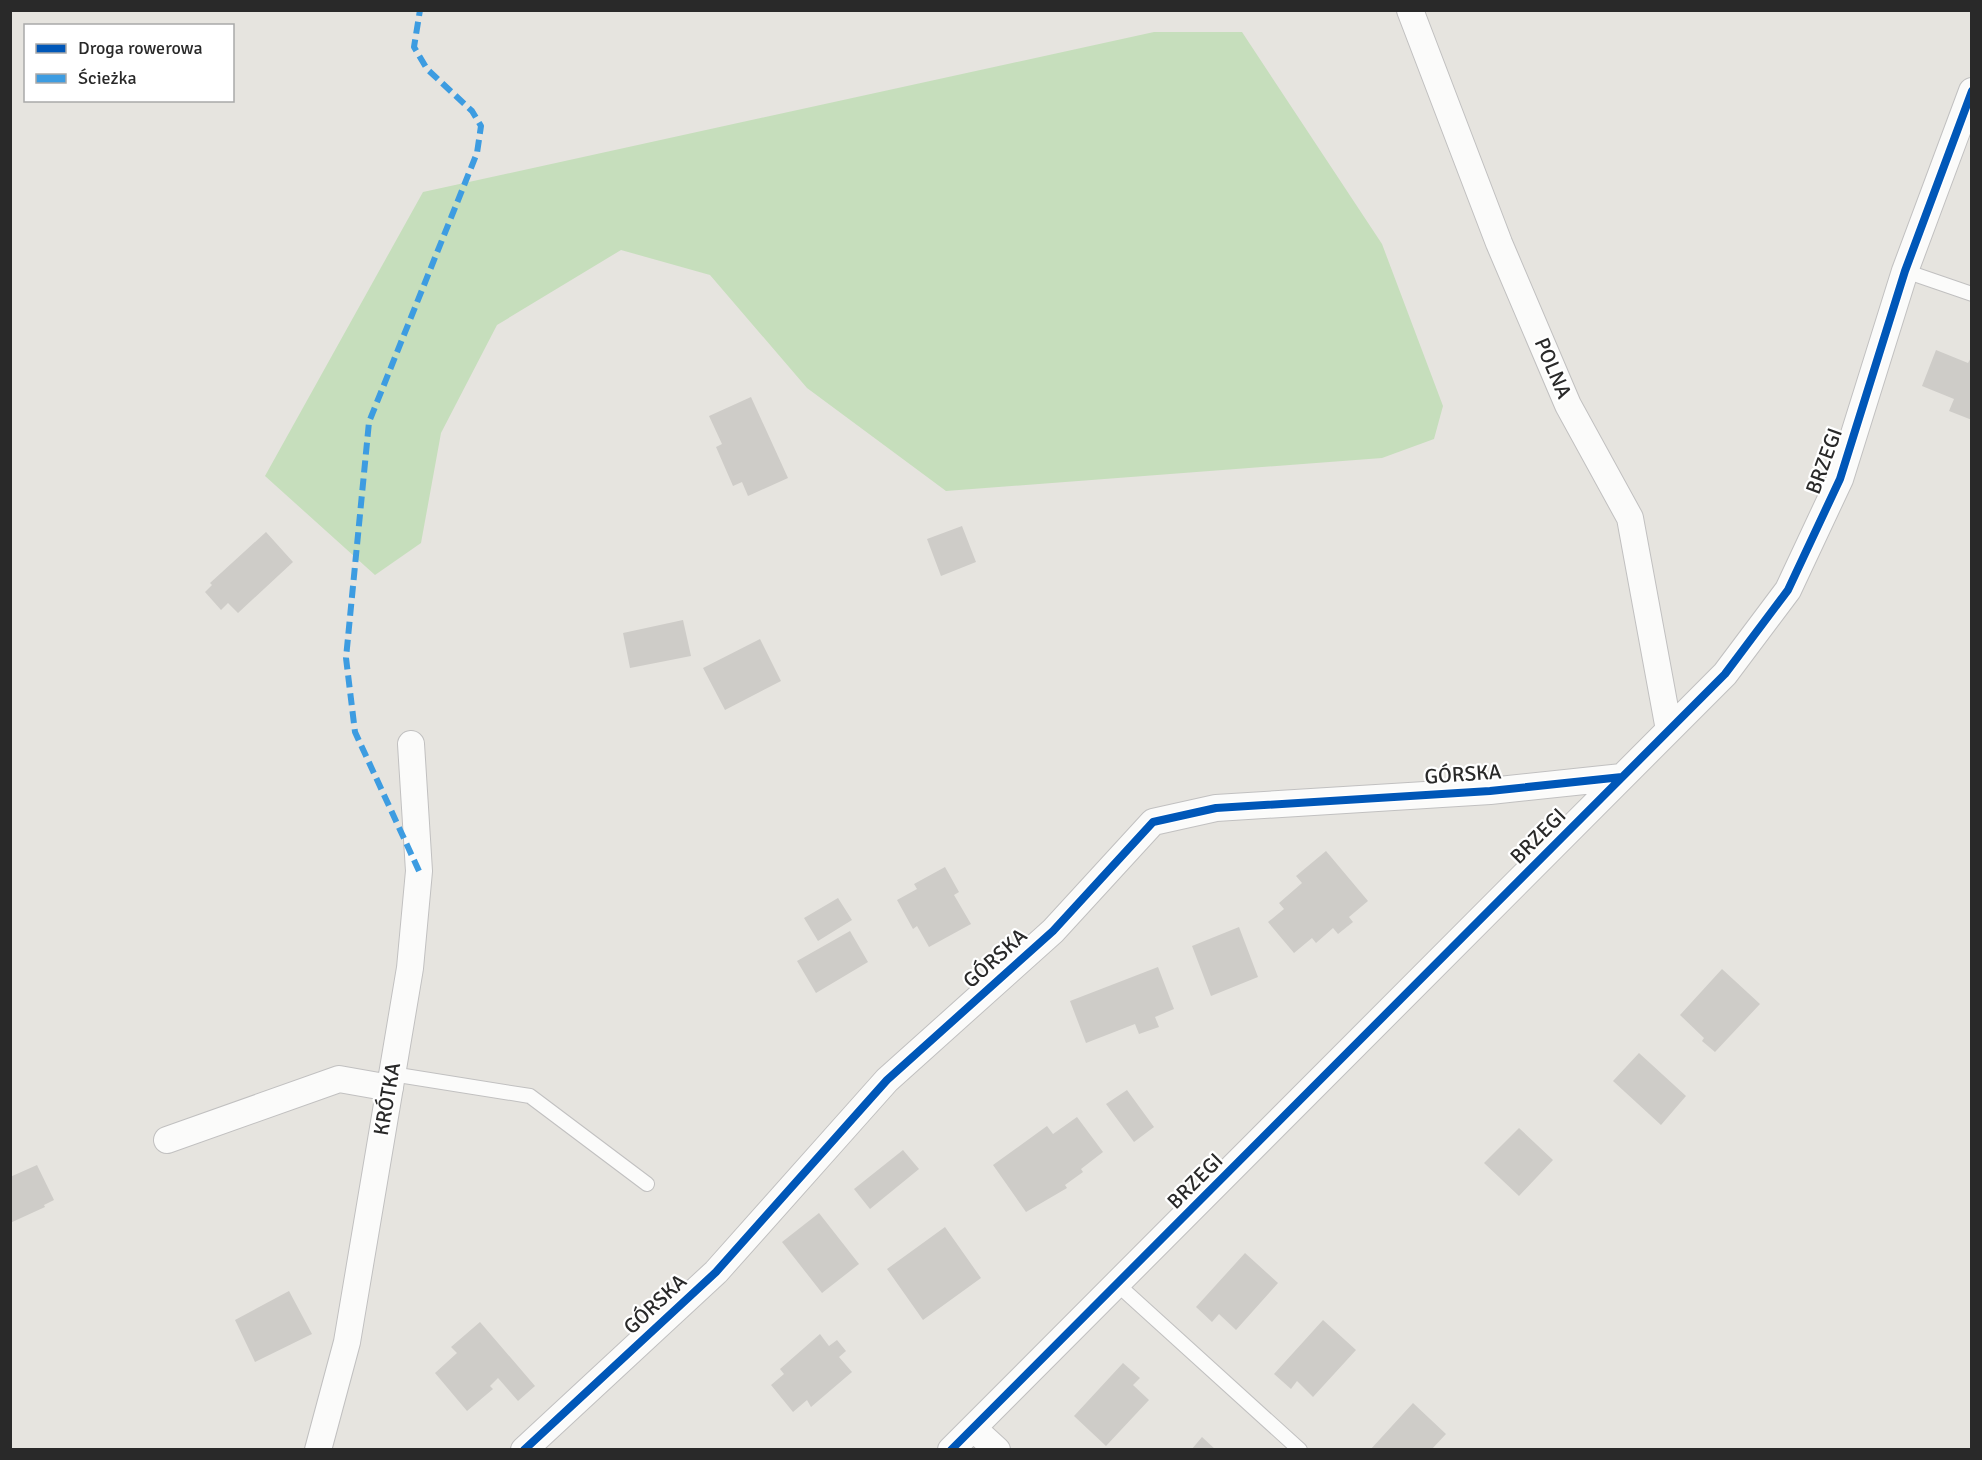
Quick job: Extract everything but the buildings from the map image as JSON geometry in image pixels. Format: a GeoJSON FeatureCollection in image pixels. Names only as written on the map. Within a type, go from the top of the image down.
{"type":"FeatureCollection","features":[{"type":"Feature","properties":{"kind":"street","name":"POLNA"},"geometry":{"type":"LineString","coordinates":[[1410,10],[1499,243],[1568,405],[1630,518],[1669,730]]}},
{"type":"Feature","properties":{"kind":"street","name":"BRZEGI"},"geometry":{"type":"LineString","coordinates":[[951,1449],[1725,674],[1788,590],[1840,479],[1905,271],[1971,91]]}},
{"type":"Feature","properties":{"kind":"street","name":"KRÓTKA"},"geometry":{"type":"LineString","coordinates":[[318,1449],[347,1342],[410,969],[419,871],[411,744]]}},
{"type":"Feature","properties":{"kind":"street","name":"GÓRSKA"},"geometry":{"type":"LineString","coordinates":[[524,1449],[716,1272],[887,1080],[1053,931],[1153,822],[1216,808],[1490,791],[1622,777]]}},
{"type":"Feature","properties":{"kind":"street"},"geometry":{"type":"LineString","coordinates":[[167,1140],[339,1078],[391,1081]]}},
{"type":"Feature","properties":{"kind":"street"},"geometry":{"type":"LineString","coordinates":[[973,1428],[998,1449]]}},
{"type":"Feature","properties":{"kind":"lane"},"geometry":{"type":"LineString","coordinates":[[1905,271],[1971,294]]}},
{"type":"Feature","properties":{"kind":"lane"},"geometry":{"type":"LineString","coordinates":[[391,1081],[530,1096],[647,1184]]}},
{"type":"Feature","properties":{"kind":"lane"},"geometry":{"type":"LineString","coordinates":[[1117,1284],[1300,1449]]}},
{"type":"Feature","properties":{"kind":"green space"},"geometry":{"type":"Polygon","coordinates":[[[1154,32],[1242,32],[1382,244],[1443,406],[1434,439],[1382,458],[946,491],[807,388],[710,275],[621,250],[497,325],[441,433],[421,543],[375,575],[265,476],[423,192],[1154,32]]]}},
{"type":"Feature","properties":{"kind":"marked path"},"geometry":{"type":"LineString","coordinates":[[419,871],[355,732],[346,658],[369,422],[477,153],[481,126],[472,111],[427,69],[414,47],[420,10]]}},
{"type":"Feature","properties":{"kind":"cycle path"},"geometry":{"type":"LineString","coordinates":[[951,1450],[1725,674],[1788,590],[1840,479],[1905,271],[1972,91]]}},
{"type":"Feature","properties":{"kind":"cycle path"},"geometry":{"type":"LineString","coordinates":[[524,1450],[716,1272],[887,1080],[1053,931],[1153,822],[1216,808],[1490,791],[1622,777]]}}]}
